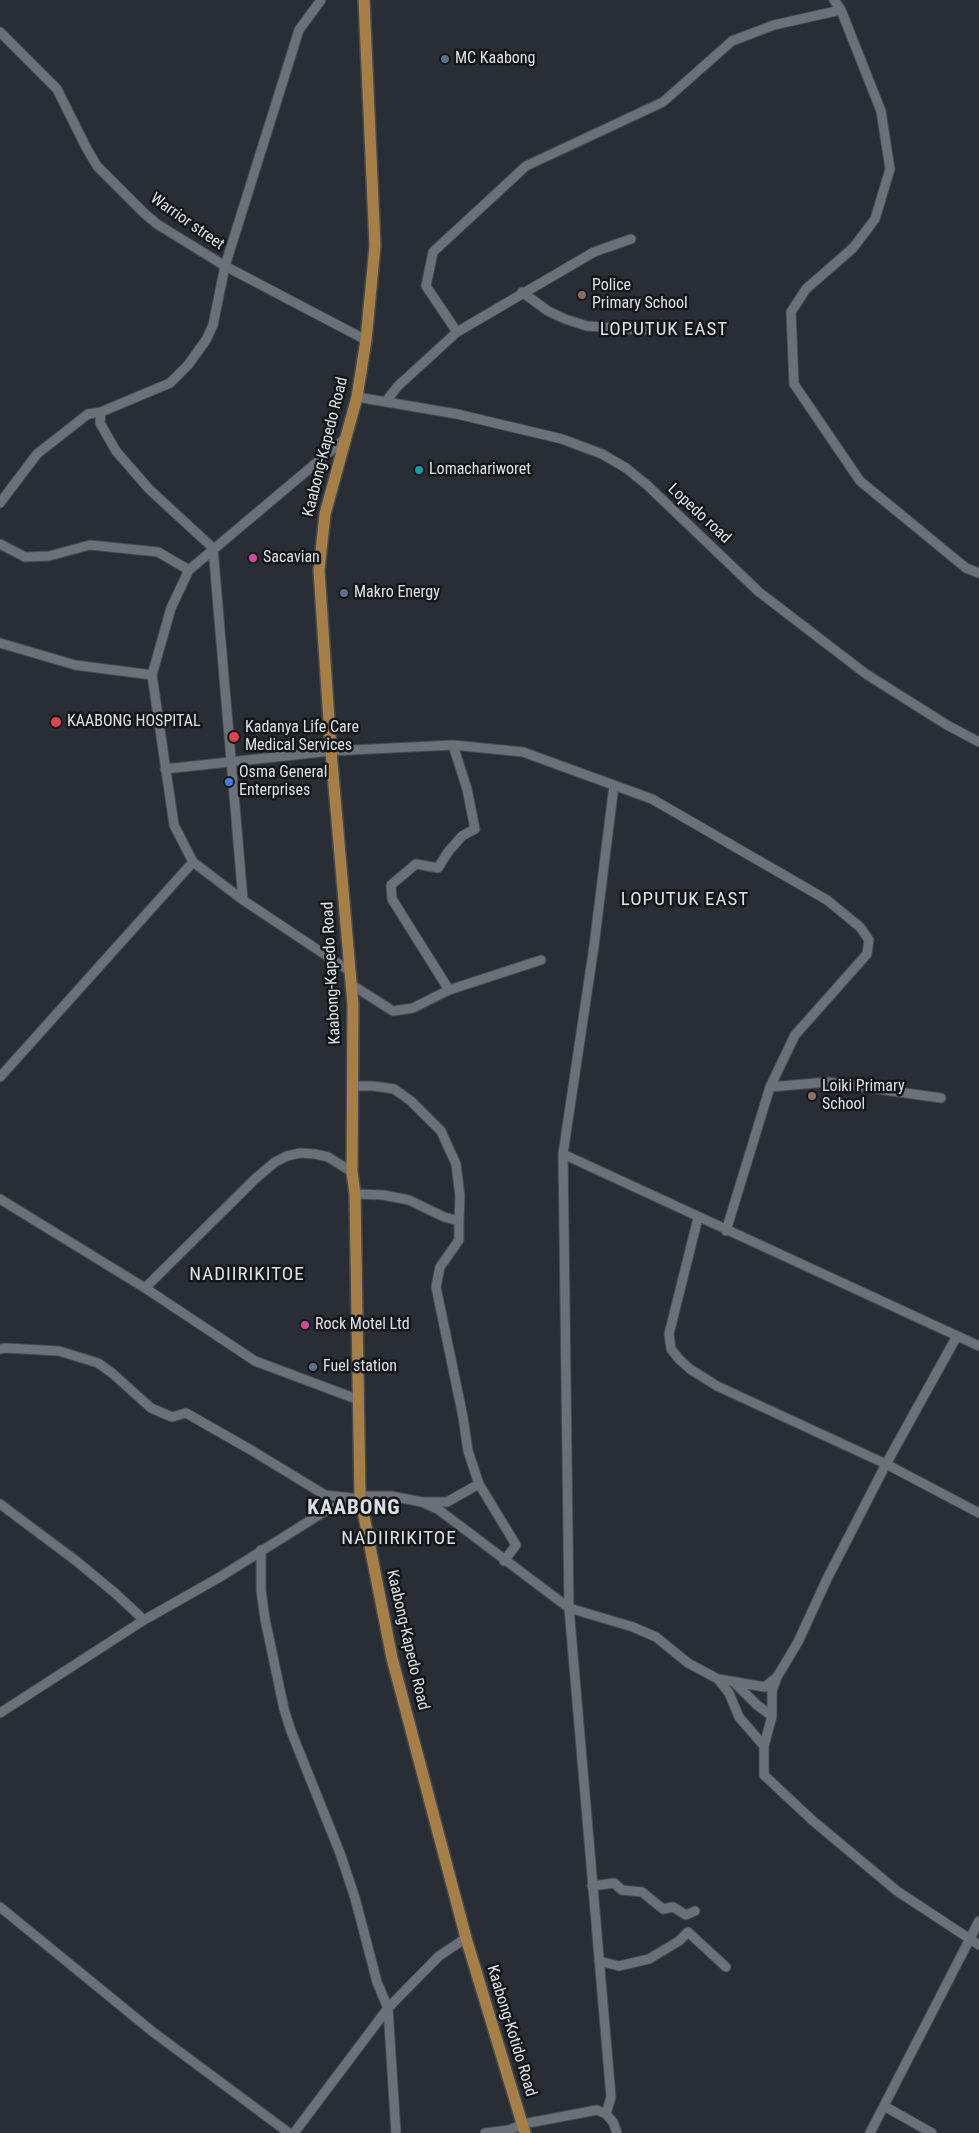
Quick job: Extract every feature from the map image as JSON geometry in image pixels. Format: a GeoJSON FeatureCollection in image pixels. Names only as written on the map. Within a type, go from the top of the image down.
{"type":"FeatureCollection","features":[{"type":"Feature","properties":{"kind":"main road","name":"Kaabong-Kapedo Road"},"geometry":{"type":"LineString","coordinates":[[364,0],[375,246],[366,340],[358,397],[325,514],[320,570],[331,751],[352,985],[352,1172],[359,1400],[356,1497],[392,1658],[466,1938]]}},
{"type":"Feature","properties":{"kind":"main road","name":"Kaabong-Kotido Road"},"geometry":{"type":"LineString","coordinates":[[466,1938],[524,2129]]}},
{"type":"Feature","properties":{"kind":"street"},"geometry":{"type":"LineString","coordinates":[[0,503],[37,454],[88,414],[101,412],[170,383],[188,364],[206,340],[213,325],[225,266],[300,30],[322,0]]}},
{"type":"Feature","properties":{"kind":"street"},"geometry":{"type":"LineString","coordinates":[[834,0],[841,10],[881,111],[890,169],[875,219],[853,248],[806,289],[791,312],[794,384],[860,481],[966,568],[979,573]]}},
{"type":"Feature","properties":{"kind":"street"},"geometry":{"type":"LineString","coordinates":[[457,332],[426,286],[433,252],[526,166],[663,102],[732,41],[774,25],[841,10]]}},
{"type":"Feature","properties":{"kind":"street","name":"Warrior street"},"geometry":{"type":"LineString","coordinates":[[0,32],[57,89],[97,166],[157,224],[225,266],[366,340]]}},
{"type":"Feature","properties":{"kind":"street"},"geometry":{"type":"LineString","coordinates":[[386,401],[398,386],[457,332],[522,292],[594,252],[631,239]]}},
{"type":"Feature","properties":{"kind":"street"},"geometry":{"type":"LineString","coordinates":[[522,292],[548,311],[564,319],[587,326],[644,330]]}},
{"type":"Feature","properties":{"kind":"street","name":"Lopedo road"},"geometry":{"type":"LineString","coordinates":[[358,397],[457,414],[562,440],[602,454],[626,468],[647,485],[760,592],[866,674],[947,725],[979,742]]}},
{"type":"Feature","properties":{"kind":"street"},"geometry":{"type":"LineString","coordinates":[[101,412],[100,423],[116,451],[149,490],[213,548],[243,900]]}},
{"type":"Feature","properties":{"kind":"street"},"geometry":{"type":"LineString","coordinates":[[347,437],[189,570],[171,608],[152,675],[174,825],[193,862],[243,900],[351,972]]}},
{"type":"Feature","properties":{"kind":"street"},"geometry":{"type":"LineString","coordinates":[[0,544],[25,557],[49,556],[90,545],[158,552],[189,570]]}},
{"type":"Feature","properties":{"kind":"street"},"geometry":{"type":"LineString","coordinates":[[0,643],[75,665],[152,675]]}},
{"type":"Feature","properties":{"kind":"street"},"geometry":{"type":"LineString","coordinates":[[449,990],[392,898],[391,885],[416,864],[438,868],[448,852],[462,836],[475,829],[468,789],[453,745]]}},
{"type":"Feature","properties":{"kind":"street"},"geometry":{"type":"LineString","coordinates":[[165,769],[331,751],[453,745],[523,752],[652,799],[828,900],[860,927],[869,940],[867,954],[795,1035],[770,1088],[726,1231]]}},
{"type":"Feature","properties":{"kind":"street"},"geometry":{"type":"LineString","coordinates":[[606,2114],[611,2097],[569,1608],[563,1154],[594,946],[614,785]]}},
{"type":"Feature","properties":{"kind":"street"},"geometry":{"type":"LineString","coordinates":[[0,1077],[193,862]]}},
{"type":"Feature","properties":{"kind":"street"},"geometry":{"type":"LineString","coordinates":[[352,985],[393,1012],[413,1008],[449,990],[541,960]]}},
{"type":"Feature","properties":{"kind":"street"},"geometry":{"type":"LineString","coordinates":[[770,1088],[828,1082],[941,1098]]}},
{"type":"Feature","properties":{"kind":"street"},"geometry":{"type":"LineString","coordinates":[[353,1086],[394,1089],[411,1101],[441,1131],[456,1164],[460,1196],[459,1240],[440,1267],[436,1287],[463,1417],[468,1451],[479,1484],[516,1545],[504,1561]]}},
{"type":"Feature","properties":{"kind":"street"},"geometry":{"type":"LineString","coordinates":[[145,1288],[255,1179],[275,1162],[287,1156],[300,1153],[315,1154],[328,1157],[352,1172]]}},
{"type":"Feature","properties":{"kind":"street"},"geometry":{"type":"LineString","coordinates":[[563,1154],[726,1231],[979,1346]]}},
{"type":"Feature","properties":{"kind":"street"},"geometry":{"type":"LineString","coordinates":[[354,1194],[383,1195],[409,1200],[444,1217],[459,1220]]}},
{"type":"Feature","properties":{"kind":"street"},"geometry":{"type":"LineString","coordinates":[[0,1199],[145,1288],[255,1361],[359,1400]]}},
{"type":"Feature","properties":{"kind":"street"},"geometry":{"type":"LineString","coordinates":[[698,1218],[669,1334],[671,1348],[690,1369],[717,1386],[886,1464],[979,1513]]}},
{"type":"Feature","properties":{"kind":"street"},"geometry":{"type":"LineString","coordinates":[[957,1336],[886,1464],[826,1579],[798,1642],[777,1677],[772,1690],[772,1716],[764,1746],[764,1775],[812,1820],[897,1891],[979,1945]]}},
{"type":"Feature","properties":{"kind":"street"},"geometry":{"type":"LineString","coordinates":[[0,1349],[60,1352],[98,1363],[151,1408],[172,1417],[186,1413],[325,1495],[356,1497],[391,1496],[422,1502],[447,1502],[479,1484]]}},
{"type":"Feature","properties":{"kind":"street"},"geometry":{"type":"LineString","coordinates":[[0,1713],[144,1620],[220,1577],[322,1513],[356,1497]]}},
{"type":"Feature","properties":{"kind":"street"},"geometry":{"type":"LineString","coordinates":[[422,1502],[439,1510],[504,1561],[569,1608],[633,1627],[656,1637],[688,1663],[718,1679],[765,1687],[777,1677]]}},
{"type":"Feature","properties":{"kind":"street"},"geometry":{"type":"LineString","coordinates":[[0,1504],[95,1576],[144,1620]]}},
{"type":"Feature","properties":{"kind":"street"},"geometry":{"type":"LineString","coordinates":[[261,1550],[261,1590],[265,1618],[284,1709],[340,1853],[355,1898],[377,1982],[388,2008],[396,2133]]}},
{"type":"Feature","properties":{"kind":"street"},"geometry":{"type":"LineString","coordinates":[[718,1679],[729,1693],[739,1717],[764,1746]]}},
{"type":"Feature","properties":{"kind":"street"},"geometry":{"type":"LineString","coordinates":[[734,1682],[757,1705],[772,1716]]}},
{"type":"Feature","properties":{"kind":"street"},"geometry":{"type":"LineString","coordinates":[[592,1886],[614,1883],[622,1890],[642,1892],[663,1909],[673,1907],[686,1915],[695,1911]]}},
{"type":"Feature","properties":{"kind":"street"},"geometry":{"type":"LineString","coordinates":[[0,1907],[153,2032],[289,2133]]}},
{"type":"Feature","properties":{"kind":"street"},"geometry":{"type":"LineString","coordinates":[[870,2133],[979,1921]]}},
{"type":"Feature","properties":{"kind":"street"},"geometry":{"type":"LineString","coordinates":[[599,1961],[619,1966],[649,1959],[679,1941],[688,1932],[726,1967]]}},
{"type":"Feature","properties":{"kind":"street"},"geometry":{"type":"LineString","coordinates":[[294,2133],[388,2008],[439,1956],[466,1938]]}},
{"type":"Feature","properties":{"kind":"street"},"geometry":{"type":"LineString","coordinates":[[884,2106],[932,2133]]}},
{"type":"Feature","properties":{"kind":"street"},"geometry":{"type":"LineString","coordinates":[[485,2133],[524,2129],[597,2110],[606,2114],[613,2122],[617,2133]]}},
{"type":"Feature","properties":{"kind":"place","name":"MC Kaabong"},"geometry":{"type":"Point","coordinates":[445,59]}},
{"type":"Feature","properties":{"kind":"place","name":"Police Primary School"},"geometry":{"type":"Point","coordinates":[582,295]}},
{"type":"Feature","properties":{"kind":"place","name":"Lomachariworet"},"geometry":{"type":"Point","coordinates":[419,470]}},
{"type":"Feature","properties":{"kind":"place","name":"Sacavian"},"geometry":{"type":"Point","coordinates":[253,558]}},
{"type":"Feature","properties":{"kind":"place","name":"Makro Energy"},"geometry":{"type":"Point","coordinates":[344,593]}},
{"type":"Feature","properties":{"kind":"place","name":"KAABONG HOSPITAL"},"geometry":{"type":"Point","coordinates":[56,722]}},
{"type":"Feature","properties":{"kind":"place","name":"Kadanya Life Care Medical Services"},"geometry":{"type":"Point","coordinates":[234,737]}},
{"type":"Feature","properties":{"kind":"place","name":"Osma General Enterprises"},"geometry":{"type":"Point","coordinates":[229,782]}},
{"type":"Feature","properties":{"kind":"place","name":"Loiki Primary School"},"geometry":{"type":"Point","coordinates":[812,1096]}},
{"type":"Feature","properties":{"kind":"place","name":"Rock Motel Ltd"},"geometry":{"type":"Point","coordinates":[305,1325]}},
{"type":"Feature","properties":{"kind":"place","name":"Fuel station"},"geometry":{"type":"Point","coordinates":[313,1367]}},
{"type":"Feature","properties":{"kind":"district","name":"LOPUTUK EAST"},"geometry":{"type":"Point","coordinates":[664,330]}},
{"type":"Feature","properties":{"kind":"district","name":"LOPUTUK EAST"},"geometry":{"type":"Point","coordinates":[685,900]}},
{"type":"Feature","properties":{"kind":"district","name":"NADIIRIKITOE"},"geometry":{"type":"Point","coordinates":[247,1275]}},
{"type":"Feature","properties":{"kind":"district","name":"KAABONG"},"geometry":{"type":"Point","coordinates":[354,1509]}},
{"type":"Feature","properties":{"kind":"district","name":"NADIIRIKITOE"},"geometry":{"type":"Point","coordinates":[399,1539]}}]}
